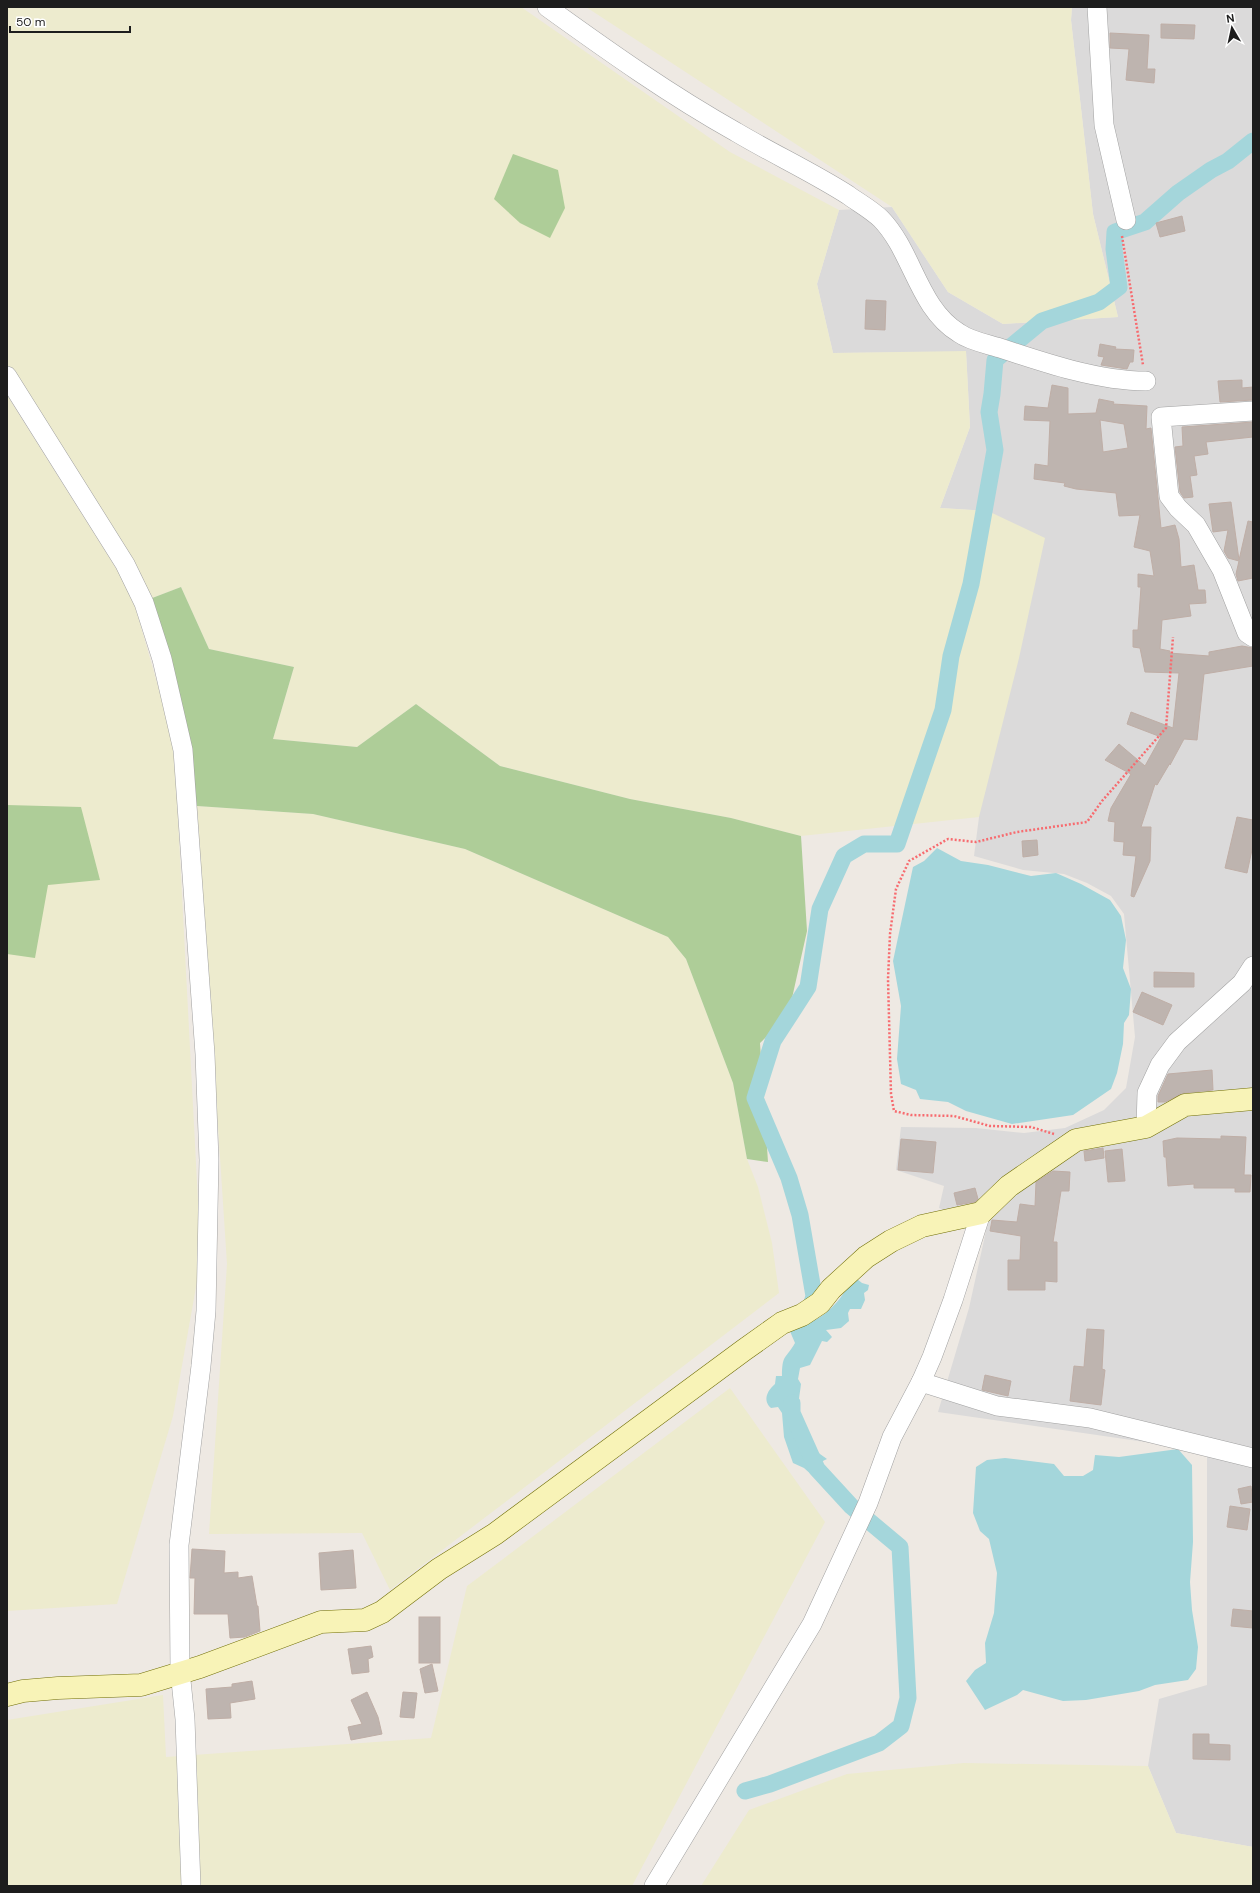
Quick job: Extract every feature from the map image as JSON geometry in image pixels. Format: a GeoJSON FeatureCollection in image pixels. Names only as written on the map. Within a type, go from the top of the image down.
{"type":"FeatureCollection","features":[{"type":"Feature","properties":{"kind":"street"},"geometry":{"type":"LineString","coordinates":[[546,7],[664,89],[742,136],[822,180],[866,207],[881,219],[900,248],[921,288],[933,306],[947,324],[960,334],[1027,358],[1099,377],[1123,381],[1146,381]]}},
{"type":"Feature","properties":{"kind":"street"},"geometry":{"type":"LineString","coordinates":[[1097,7],[1104,125],[1123,226]]}},
{"type":"Feature","properties":{"kind":"street"},"geometry":{"type":"LineString","coordinates":[[7,376],[125,564],[144,604],[162,659],[174,704],[183,750],[205,1054],[209,1160],[206,1311],[202,1366],[179,1545],[180,1671],[185,1719],[191,1886]]}},
{"type":"Feature","properties":{"kind":"street"},"geometry":{"type":"LineString","coordinates":[[1253,411],[1161,417],[1170,496],[1178,508],[1196,524],[1222,570],[1248,633],[1253,637]]}},
{"type":"Feature","properties":{"kind":"street"},"geometry":{"type":"LineString","coordinates":[[1146,1127],[1147,1093],[1160,1065],[1177,1042],[1242,984],[1253,966]]}},
{"type":"Feature","properties":{"kind":"street"},"geometry":{"type":"LineString","coordinates":[[654,1886],[812,1624],[868,1503],[892,1437],[921,1382],[954,1300],[981,1213],[1009,1186],[1076,1140],[1146,1127],[1185,1105],[1253,1099]]}},
{"type":"Feature","properties":{"kind":"street"},"geometry":{"type":"LineString","coordinates":[[7,1695],[58,1688],[141,1685],[180,1671],[200,1667],[321,1622],[365,1620],[382,1612],[439,1569],[495,1534],[744,1350],[782,1324],[802,1315],[820,1303],[837,1283],[866,1257],[884,1245],[922,1226],[981,1213]]}},
{"type":"Feature","properties":{"kind":"street"},"geometry":{"type":"LineString","coordinates":[[921,1382],[997,1406],[1090,1418],[1253,1458]]}},
{"type":"Feature","properties":{"kind":"path"},"geometry":{"type":"LineString","coordinates":[[1123,226],[1146,381]]}},
{"type":"Feature","properties":{"kind":"path"},"geometry":{"type":"LineString","coordinates":[[1076,1140],[1031,1127],[990,1126],[954,1116],[911,1114],[894,1110],[891,1094],[888,979],[890,934],[896,889],[909,861],[948,839],[976,842],[1017,832],[1087,822],[1102,801],[1166,728],[1173,637]]}},
{"type":"Feature","properties":{"kind":"shaded area"},"geometry":{"type":"Polygon","coordinates":[[[7,7],[521,7],[730,152],[839,210],[817,284],[833,353],[966,351],[970,427],[940,508],[988,511],[1045,538],[1019,658],[979,817],[801,836],[731,818],[630,799],[500,766],[416,704],[357,747],[273,739],[294,667],[209,649],[181,587],[147,600],[7,365],[7,7]]]}},
{"type":"Feature","properties":{"kind":"shaded area"},"geometry":{"type":"Polygon","coordinates":[[[586,7],[1072,7],[1071,20],[1093,214],[1118,317],[1003,324],[948,292],[892,207],[586,7]]]}},
{"type":"Feature","properties":{"kind":"shaded area"},"geometry":{"type":"Polygon","coordinates":[[[1072,7],[1253,7],[1253,1847],[1176,1833],[1148,1766],[1159,1699],[1207,1685],[1207,1451],[938,1412],[969,1308],[986,1231],[939,1208],[944,1186],[896,1170],[901,1127],[976,1128],[1024,1133],[1065,1128],[1104,1110],[1126,1088],[1135,1037],[1124,914],[1111,896],[1087,883],[1064,874],[1023,870],[974,856],[979,817],[988,511],[940,508],[970,427],[966,352],[833,353],[817,284],[839,210],[892,207],[948,292],[1003,324],[1118,317],[1093,214],[1071,20],[1072,7]]]}},
{"type":"Feature","properties":{"kind":"shaded area"},"geometry":{"type":"Polygon","coordinates":[[[7,395],[131,592],[174,742],[201,1259],[173,1416],[117,1604],[7,1611],[7,395]]]}},
{"type":"Feature","properties":{"kind":"shaded area"},"geometry":{"type":"Polygon","coordinates":[[[197,806],[313,814],[465,849],[668,937],[686,959],[733,1083],[747,1159],[758,1187],[772,1243],[779,1293],[390,1590],[362,1533],[209,1534],[227,1264],[197,806]]]}},
{"type":"Feature","properties":{"kind":"shaded area"},"geometry":{"type":"Polygon","coordinates":[[[730,1388],[825,1522],[632,1886],[7,1886],[7,1720],[163,1695],[166,1757],[431,1738],[467,1586],[730,1388]]]}},
{"type":"Feature","properties":{"kind":"shaded area"},"geometry":{"type":"Polygon","coordinates":[[[964,1763],[1148,1766],[1176,1833],[1253,1847],[1253,1886],[701,1886],[749,1810],[847,1774],[964,1763]]]}},
{"type":"Feature","properties":{"kind":"green space"},"geometry":{"type":"Polygon","coordinates":[[[513,154],[558,170],[565,208],[550,238],[520,223],[494,199],[513,154]]]}},
{"type":"Feature","properties":{"kind":"green space"},"geometry":{"type":"Polygon","coordinates":[[[181,587],[209,649],[294,667],[273,739],[357,747],[416,704],[500,766],[630,799],[731,818],[801,836],[807,931],[788,1016],[760,1043],[768,1162],[747,1159],[733,1083],[686,959],[668,937],[465,849],[313,814],[197,806],[147,600],[181,587]]]}},
{"type":"Feature","properties":{"kind":"green space"},"geometry":{"type":"Polygon","coordinates":[[[7,805],[81,807],[100,880],[48,885],[35,958],[7,954],[7,805]]]}},
{"type":"Feature","properties":{"kind":"water"},"geometry":{"type":"Polygon","coordinates":[[[937,848],[961,861],[988,865],[1031,876],[1056,873],[1081,884],[1110,900],[1121,916],[1126,940],[1123,968],[1131,989],[1129,1015],[1124,1023],[1123,1044],[1117,1073],[1111,1089],[1073,1115],[1012,1124],[966,1111],[948,1102],[920,1099],[916,1090],[901,1084],[897,1059],[901,1006],[893,961],[913,867],[924,861],[937,848]]]}},
{"type":"Feature","properties":{"kind":"water"},"geometry":{"type":"Polygon","coordinates":[[[857,1279],[862,1283],[869,1285],[868,1290],[864,1293],[865,1300],[861,1309],[850,1309],[848,1313],[849,1321],[841,1328],[826,1330],[832,1337],[827,1342],[822,1341],[810,1365],[800,1368],[798,1379],[801,1384],[798,1422],[801,1437],[804,1445],[813,1449],[827,1459],[821,1462],[818,1466],[814,1477],[804,1468],[793,1463],[784,1437],[782,1413],[778,1407],[771,1408],[768,1405],[766,1398],[770,1389],[775,1384],[776,1376],[782,1376],[785,1357],[795,1343],[789,1329],[809,1323],[821,1317],[832,1308],[849,1286],[857,1279]]]}},
{"type":"Feature","properties":{"kind":"water"},"geometry":{"type":"Polygon","coordinates":[[[1178,1449],[1192,1465],[1193,1542],[1190,1582],[1192,1610],[1198,1647],[1196,1669],[1188,1680],[1155,1685],[1139,1691],[1086,1700],[1063,1701],[1023,1690],[1017,1695],[985,1710],[966,1681],[975,1670],[986,1663],[985,1643],[994,1613],[997,1573],[989,1539],[980,1531],[973,1513],[976,1467],[987,1460],[1005,1458],[1054,1464],[1064,1476],[1083,1476],[1093,1470],[1095,1455],[1119,1457],[1178,1449]]]}},
{"type":"Feature","properties":{"kind":"building"},"geometry":{"type":"Polygon","coordinates":[[[1161,24],[1195,25],[1194,39],[1161,38],[1161,24]]]}},
{"type":"Feature","properties":{"kind":"building"},"geometry":{"type":"Polygon","coordinates":[[[1110,33],[1149,35],[1147,69],[1155,69],[1154,83],[1126,80],[1129,49],[1110,48],[1110,33]]]}},
{"type":"Feature","properties":{"kind":"building"},"geometry":{"type":"Polygon","coordinates":[[[1182,216],[1185,231],[1160,237],[1156,223],[1182,216]]]}},
{"type":"Feature","properties":{"kind":"building"},"geometry":{"type":"Polygon","coordinates":[[[866,300],[886,301],[885,330],[865,329],[866,300]]]}},
{"type":"Feature","properties":{"kind":"building"},"geometry":{"type":"Polygon","coordinates":[[[1100,344],[1116,347],[1115,349],[1134,350],[1133,362],[1130,362],[1127,369],[1101,365],[1104,357],[1098,356],[1100,344]]]}},
{"type":"Feature","properties":{"kind":"building"},"geometry":{"type":"Polygon","coordinates":[[[1242,380],[1242,388],[1253,387],[1253,400],[1220,402],[1218,381],[1242,380]]]}},
{"type":"Feature","properties":{"kind":"building"},"geometry":{"type":"Polygon","coordinates":[[[1052,385],[1068,388],[1068,414],[1096,413],[1099,399],[1114,402],[1113,404],[1147,406],[1146,429],[1151,428],[1161,528],[1175,525],[1179,539],[1181,567],[1194,565],[1198,590],[1205,590],[1206,603],[1189,604],[1191,616],[1162,620],[1160,649],[1170,651],[1169,653],[1209,656],[1209,652],[1242,646],[1253,648],[1253,666],[1204,674],[1197,740],[1184,739],[1170,765],[1170,763],[1157,785],[1155,784],[1141,827],[1151,827],[1150,861],[1134,897],[1131,896],[1136,856],[1123,855],[1124,842],[1114,841],[1115,822],[1108,821],[1111,808],[1131,774],[1105,760],[1119,744],[1145,766],[1161,737],[1127,724],[1131,712],[1173,728],[1179,673],[1145,672],[1140,648],[1133,647],[1133,630],[1138,630],[1141,587],[1138,587],[1138,574],[1154,576],[1150,551],[1134,547],[1140,515],[1119,516],[1116,493],[1076,489],[1064,486],[1065,483],[1034,479],[1035,464],[1048,466],[1050,421],[1024,420],[1025,406],[1048,408],[1052,385]],[[1100,420],[1103,452],[1128,448],[1124,424],[1100,420]]]}},
{"type":"Feature","properties":{"kind":"building"},"geometry":{"type":"Polygon","coordinates":[[[1253,422],[1253,437],[1206,442],[1208,454],[1194,456],[1197,475],[1190,476],[1193,497],[1184,498],[1180,492],[1175,447],[1183,446],[1182,427],[1253,422]]]}},
{"type":"Feature","properties":{"kind":"building"},"geometry":{"type":"Polygon","coordinates":[[[1231,502],[1239,560],[1248,521],[1253,522],[1253,578],[1238,581],[1236,574],[1239,561],[1228,558],[1224,551],[1228,530],[1213,532],[1209,504],[1231,502]]]}},
{"type":"Feature","properties":{"kind":"building"},"geometry":{"type":"Polygon","coordinates":[[[1237,817],[1253,820],[1253,845],[1247,873],[1225,868],[1237,817]]]}},
{"type":"Feature","properties":{"kind":"building"},"geometry":{"type":"Polygon","coordinates":[[[1037,840],[1038,855],[1023,857],[1022,841],[1037,840]]]}},
{"type":"Feature","properties":{"kind":"building"},"geometry":{"type":"Polygon","coordinates":[[[1154,972],[1194,973],[1194,987],[1154,987],[1154,972]]]}},
{"type":"Feature","properties":{"kind":"building"},"geometry":{"type":"Polygon","coordinates":[[[1142,992],[1172,1005],[1163,1025],[1133,1012],[1142,992]]]}},
{"type":"Feature","properties":{"kind":"building"},"geometry":{"type":"Polygon","coordinates":[[[1212,1070],[1213,1090],[1184,1093],[1165,1102],[1158,1102],[1158,1096],[1168,1074],[1212,1070]]]}},
{"type":"Feature","properties":{"kind":"building"},"geometry":{"type":"Polygon","coordinates":[[[1221,1136],[1246,1137],[1244,1175],[1251,1175],[1250,1192],[1235,1192],[1235,1188],[1194,1188],[1194,1184],[1168,1186],[1166,1157],[1164,1157],[1163,1141],[1177,1138],[1221,1139],[1221,1136]]]}},
{"type":"Feature","properties":{"kind":"building"},"geometry":{"type":"Polygon","coordinates":[[[901,1139],[936,1142],[933,1173],[898,1170],[901,1139]]]}},
{"type":"Feature","properties":{"kind":"building"},"geometry":{"type":"Polygon","coordinates":[[[1103,1148],[1104,1158],[1085,1161],[1084,1151],[1103,1148]]]}},
{"type":"Feature","properties":{"kind":"building"},"geometry":{"type":"Polygon","coordinates":[[[1122,1149],[1125,1181],[1108,1182],[1105,1151],[1122,1149]]]}},
{"type":"Feature","properties":{"kind":"building"},"geometry":{"type":"Polygon","coordinates":[[[1053,1171],[1070,1172],[1069,1191],[1061,1191],[1053,1242],[1057,1242],[1057,1282],[1045,1281],[1045,1290],[1008,1290],[1008,1260],[1020,1260],[1021,1236],[990,1231],[992,1220],[1017,1222],[1020,1204],[1035,1206],[1036,1182],[1053,1171]]]}},
{"type":"Feature","properties":{"kind":"building"},"geometry":{"type":"Polygon","coordinates":[[[975,1188],[978,1199],[975,1202],[957,1205],[954,1193],[975,1188]]]}},
{"type":"Feature","properties":{"kind":"building"},"geometry":{"type":"Polygon","coordinates":[[[1087,1329],[1104,1330],[1102,1369],[1105,1370],[1101,1405],[1070,1401],[1074,1366],[1084,1367],[1087,1329]]]}},
{"type":"Feature","properties":{"kind":"building"},"geometry":{"type":"Polygon","coordinates":[[[985,1375],[1011,1381],[1008,1396],[982,1390],[985,1375]]]}},
{"type":"Feature","properties":{"kind":"building"},"geometry":{"type":"Polygon","coordinates":[[[1251,1486],[1253,1502],[1241,1504],[1238,1489],[1251,1486]]]}},
{"type":"Feature","properties":{"kind":"building"},"geometry":{"type":"Polygon","coordinates":[[[1230,1506],[1250,1509],[1247,1530],[1227,1527],[1230,1506]]]}},
{"type":"Feature","properties":{"kind":"building"},"geometry":{"type":"Polygon","coordinates":[[[192,1549],[225,1551],[224,1573],[238,1572],[238,1578],[252,1576],[258,1606],[260,1631],[245,1637],[230,1638],[228,1614],[194,1614],[195,1578],[190,1578],[192,1549]]]}},
{"type":"Feature","properties":{"kind":"building"},"geometry":{"type":"Polygon","coordinates":[[[353,1550],[356,1588],[321,1590],[319,1553],[353,1550]]]}},
{"type":"Feature","properties":{"kind":"building"},"geometry":{"type":"Polygon","coordinates":[[[1233,1609],[1253,1611],[1253,1628],[1231,1626],[1233,1609]]]}},
{"type":"Feature","properties":{"kind":"building"},"geometry":{"type":"Polygon","coordinates":[[[419,1617],[440,1617],[440,1663],[419,1663],[419,1617]]]}},
{"type":"Feature","properties":{"kind":"building"},"geometry":{"type":"Polygon","coordinates":[[[371,1646],[373,1657],[368,1659],[369,1672],[352,1674],[348,1649],[371,1646]]]}},
{"type":"Feature","properties":{"kind":"building"},"geometry":{"type":"Polygon","coordinates":[[[432,1664],[438,1691],[425,1693],[420,1669],[432,1664]]]}},
{"type":"Feature","properties":{"kind":"building"},"geometry":{"type":"Polygon","coordinates":[[[252,1681],[255,1699],[230,1703],[231,1718],[208,1719],[206,1689],[232,1687],[232,1684],[252,1681]]]}},
{"type":"Feature","properties":{"kind":"building"},"geometry":{"type":"Polygon","coordinates":[[[367,1692],[378,1717],[382,1734],[351,1740],[348,1727],[362,1724],[351,1700],[367,1692]]]}},
{"type":"Feature","properties":{"kind":"building"},"geometry":{"type":"Polygon","coordinates":[[[403,1692],[417,1693],[414,1718],[400,1717],[403,1692]]]}},
{"type":"Feature","properties":{"kind":"building"},"geometry":{"type":"Polygon","coordinates":[[[1193,1734],[1209,1734],[1209,1744],[1230,1745],[1230,1760],[1193,1759],[1193,1734]]]}},
{"type":"Feature","properties":{"kind":"waterway"},"geometry":{"type":"LineString","coordinates":[[808,1317],[814,1296],[800,1215],[789,1178],[755,1098],[773,1041],[808,987],[820,909],[844,856],[864,844],[897,844],[943,710],[951,656],[971,584],[995,450],[989,412],[995,360],[1042,321],[1099,302],[1119,287],[1114,249],[1115,232],[1145,222],[1178,193],[1211,170],[1228,161],[1253,141]]}},
{"type":"Feature","properties":{"kind":"waterway"},"geometry":{"type":"LineString","coordinates":[[745,1791],[770,1784],[879,1743],[901,1726],[908,1698],[900,1547],[851,1506],[817,1469],[792,1413],[792,1403]]}}]}
